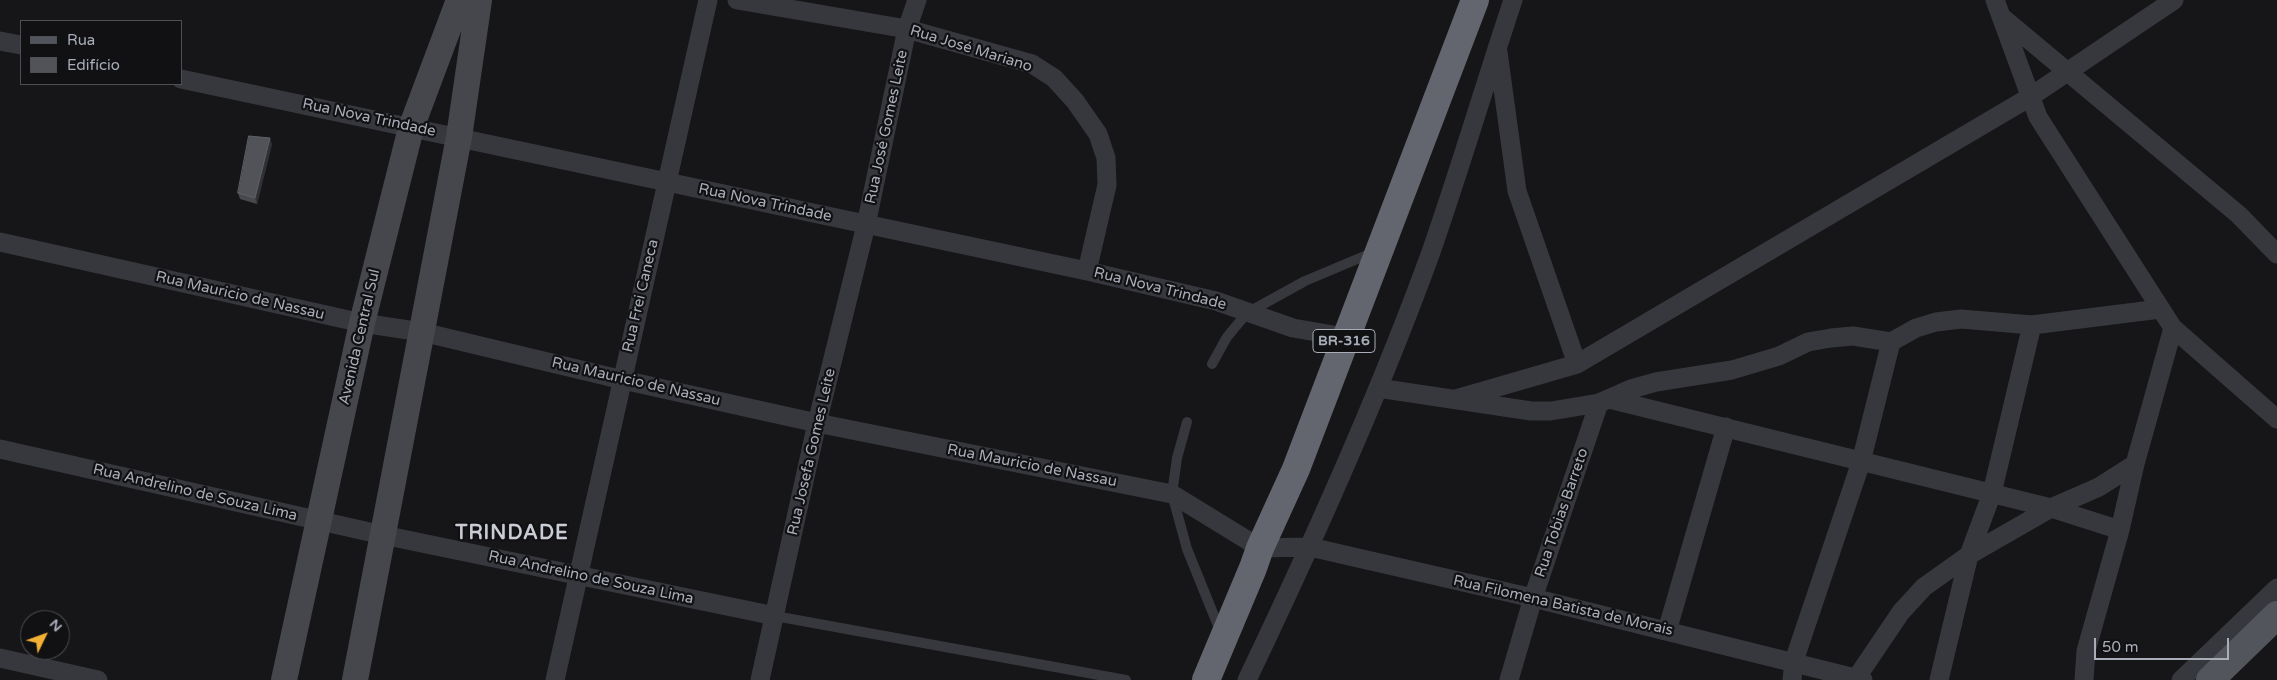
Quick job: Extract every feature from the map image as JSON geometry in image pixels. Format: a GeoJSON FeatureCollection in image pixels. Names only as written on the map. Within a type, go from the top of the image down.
{"type":"FeatureCollection","features":[{"type":"Feature","properties":{"kind":"highway","name":"BR-316"},"geometry":{"type":"LineString","coordinates":[[1206,680],[1224,640],[1260,548],[1296,469],[1475,0]]}},
{"type":"Feature","properties":{"kind":"main road","name":"Avenida Central Sul"},"geometry":{"type":"LineString","coordinates":[[284,680],[362,323],[411,128],[449,33],[459,0]]}},
{"type":"Feature","properties":{"kind":"main road"},"geometry":{"type":"LineString","coordinates":[[355,680],[459,137],[479,0]]}},
{"type":"Feature","properties":{"kind":"main road"},"geometry":{"type":"LineString","coordinates":[[2210,680],[2277,615]]}},
{"type":"Feature","properties":{"kind":"street","name":"Rua Frei Caneca"},"geometry":{"type":"LineString","coordinates":[[555,680],[577,575],[623,380],[708,0]]}},
{"type":"Feature","properties":{"kind":"street","name":"Rua José Mariano"},"geometry":{"type":"LineString","coordinates":[[737,0],[907,29],[1032,64],[1054,78],[1075,101],[1098,134],[1106,158],[1107,185],[1088,271]]}},
{"type":"Feature","properties":{"kind":"street","name":"Rua José Gomes Leite"},"geometry":{"type":"LineString","coordinates":[[866,225],[907,29],[917,0]]}},
{"type":"Feature","properties":{"kind":"street"},"geometry":{"type":"LineString","coordinates":[[1247,680],[1310,547],[1378,388],[1431,251],[1513,0]]}},
{"type":"Feature","properties":{"kind":"street"},"geometry":{"type":"LineString","coordinates":[[1456,399],[1577,364],[2030,96],[2174,0]]}},
{"type":"Feature","properties":{"kind":"street"},"geometry":{"type":"LineString","coordinates":[[1998,8],[2067,72],[2239,215],[2277,254]]}},
{"type":"Feature","properties":{"kind":"street"},"geometry":{"type":"LineString","coordinates":[[1998,8],[2038,117],[2131,259],[2160,309],[2173,328],[2277,419]]}},
{"type":"Feature","properties":{"kind":"street"},"geometry":{"type":"LineString","coordinates":[[0,40],[20,45]]}},
{"type":"Feature","properties":{"kind":"street"},"geometry":{"type":"LineString","coordinates":[[1497,48],[1517,191],[1577,364]]}},
{"type":"Feature","properties":{"kind":"street","name":"Rua Nova Trindade"},"geometry":{"type":"LineString","coordinates":[[182,79],[1088,271],[1216,301],[1293,328],[1345,337]]}},
{"type":"Feature","properties":{"kind":"street","name":"Rua Josefa Gomes Leite"},"geometry":{"type":"LineString","coordinates":[[760,680],[817,423],[866,225]]}},
{"type":"Feature","properties":{"kind":"street","name":"Rua Mauricio de Nassau"},"geometry":{"type":"LineString","coordinates":[[0,242],[362,323],[422,332],[623,380],[817,423],[1172,494],[1260,548]]}},
{"type":"Feature","properties":{"kind":"street"},"geometry":{"type":"LineString","coordinates":[[1378,388],[1531,411],[1551,411],[1604,401],[1631,389],[1656,382],[1732,370],[1779,356],[1808,342],[1823,339],[1853,336],[1891,342],[1916,328],[1936,322],[1961,319],[2032,324],[2160,309]]}},
{"type":"Feature","properties":{"kind":"street"},"geometry":{"type":"LineString","coordinates":[[1939,680],[1969,556],[1992,494],[2032,324]]}},
{"type":"Feature","properties":{"kind":"street"},"geometry":{"type":"LineString","coordinates":[[2084,680],[2086,651],[2173,328]]}},
{"type":"Feature","properties":{"kind":"street"},"geometry":{"type":"LineString","coordinates":[[1793,671],[1860,462],[1891,342]]}},
{"type":"Feature","properties":{"kind":"street"},"geometry":{"type":"LineString","coordinates":[[1604,401],[1726,427],[1860,462],[2051,508],[2120,530]]}},
{"type":"Feature","properties":{"kind":"street","name":"Rua Tobias Barreto"},"geometry":{"type":"LineString","coordinates":[[1509,680],[1533,598],[1604,401]]}},
{"type":"Feature","properties":{"kind":"street"},"geometry":{"type":"LineString","coordinates":[[1667,631],[1726,427]]}},
{"type":"Feature","properties":{"kind":"street","name":"Rua Andrelino de Souza Lima"},"geometry":{"type":"LineString","coordinates":[[0,449],[383,536],[775,616]]}},
{"type":"Feature","properties":{"kind":"street"},"geometry":{"type":"LineString","coordinates":[[1858,680],[1901,612],[1924,587],[1969,556],[2051,508],[2082,496],[2135,464]]}},
{"type":"Feature","properties":{"kind":"street","name":"Rua Filomena Batista de Morais"},"geometry":{"type":"LineString","coordinates":[[1260,548],[1310,547],[1667,631],[1793,671],[1858,680]]}},
{"type":"Feature","properties":{"kind":"street"},"geometry":{"type":"LineString","coordinates":[[2181,680],[2277,588]]}},
{"type":"Feature","properties":{"kind":"street"},"geometry":{"type":"LineString","coordinates":[[0,658],[98,680]]}},
{"type":"Feature","properties":{"kind":"lane"},"geometry":{"type":"LineString","coordinates":[[1212,364],[1227,337],[1247,313],[1305,281],[1379,249]]}},
{"type":"Feature","properties":{"kind":"lane"},"geometry":{"type":"LineString","coordinates":[[1187,422],[1177,458],[1172,494],[1187,549],[1224,640]]}},
{"type":"Feature","properties":{"kind":"lane","name":"Rua Andrelino de Souza Lima"},"geometry":{"type":"LineString","coordinates":[[775,616],[1126,680]]}},
{"type":"Feature","properties":{"kind":"building"},"geometry":{"type":"Polygon","coordinates":[[[249,136],[270,138],[255,198],[238,193],[249,136]]]}},
{"type":"Feature","properties":{"kind":"district","name":"TRINDADE"},"geometry":{"type":"Point","coordinates":[512,534]}}]}
